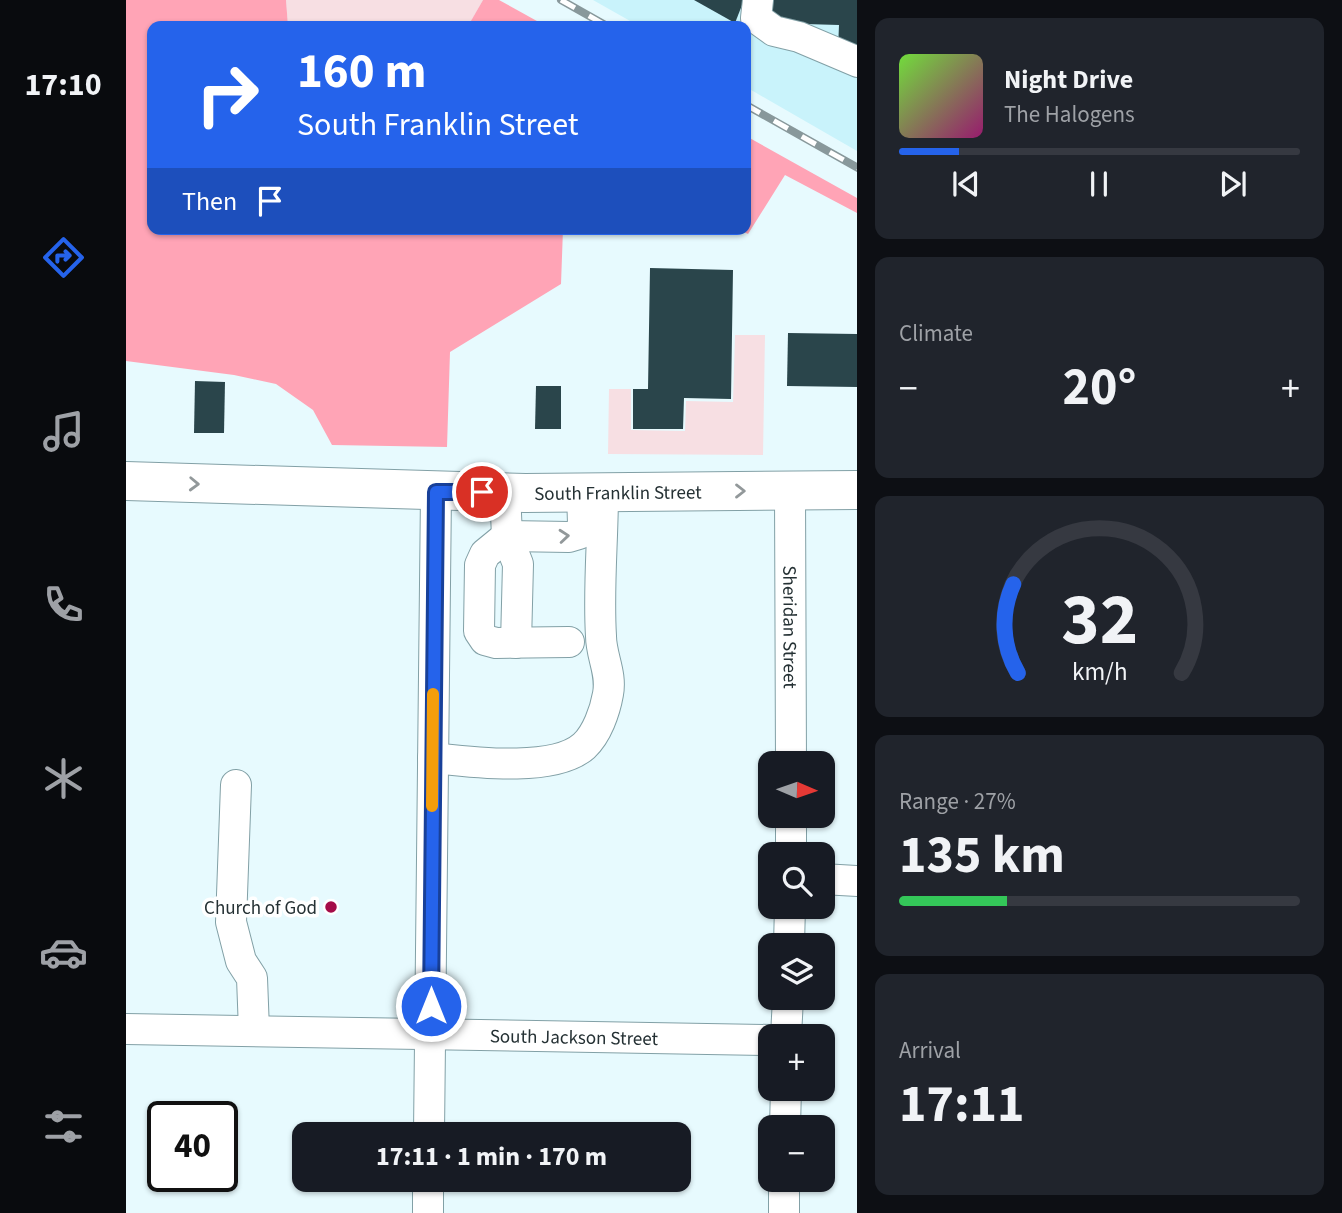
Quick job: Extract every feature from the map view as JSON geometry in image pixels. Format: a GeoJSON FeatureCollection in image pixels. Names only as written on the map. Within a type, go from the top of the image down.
{"type":"FeatureCollection","features":[{"type":"Feature","properties":{"kind":"main road","name":"South Franklin Street"},"geometry":{"type":"LineString","coordinates":[[126,481],[436,492],[857,490]]}},
{"type":"Feature","properties":{"kind":"street"},"geometry":{"type":"LineString","coordinates":[[758,0],[756,18],[774,32],[799,37],[857,62]]}},
{"type":"Feature","properties":{"kind":"street","name":"Sheridan Street"},"geometry":{"type":"LineString","coordinates":[[790,491],[791,751]]}},
{"type":"Feature","properties":{"kind":"street"},"geometry":{"type":"LineString","coordinates":[[429,1122],[436,492]]}},
{"type":"Feature","properties":{"kind":"street"},"geometry":{"type":"LineString","coordinates":[[505,492],[507,536],[518,564],[516,643]]}},
{"type":"Feature","properties":{"kind":"street"},"geometry":{"type":"LineString","coordinates":[[569,642],[496,643],[485,640],[479,631],[480,565],[485,554],[507,536],[569,537],[579,534],[593,492]]}},
{"type":"Feature","properties":{"kind":"street"},"geometry":{"type":"LineString","coordinates":[[433,758],[479,762],[548,761],[571,755],[584,747],[593,736],[608,693],[609,673],[600,639],[593,492]]}},
{"type":"Feature","properties":{"kind":"street"},"geometry":{"type":"LineString","coordinates":[[434,576],[480,577]]}},
{"type":"Feature","properties":{"kind":"street"},"geometry":{"type":"LineString","coordinates":[[236,785],[231,922],[241,961],[252,978],[254,1030]]}},
{"type":"Feature","properties":{"kind":"street"},"geometry":{"type":"LineString","coordinates":[[835,880],[857,881]]}},
{"type":"Feature","properties":{"kind":"street","name":"South Jackson Street"},"geometry":{"type":"LineString","coordinates":[[126,1029],[758,1040]]}},
{"type":"Feature","properties":{"kind":"street"},"geometry":{"type":"LineString","coordinates":[[428,1192],[428,1213]]}},
{"type":"Feature","properties":{"kind":"street"},"geometry":{"type":"LineString","coordinates":[[784,1192],[784,1213]]}},
{"type":"Feature","properties":{"kind":"shaded area"},"geometry":{"type":"Polygon","coordinates":[[[126,0],[286,0],[288,21],[147,21],[147,235],[563,235],[561,284],[450,352],[447,447],[332,445],[313,410],[276,384],[234,375],[126,361],[126,0]]]}},
{"type":"Feature","properties":{"kind":"shaded area"},"geometry":{"type":"Polygon","coordinates":[[[286,0],[483,0],[471,21],[288,21],[286,0]]]}},
{"type":"Feature","properties":{"kind":"shaded area"},"geometry":{"type":"Polygon","coordinates":[[[483,0],[499,0],[537,21],[471,21],[483,0]]]}},
{"type":"Feature","properties":{"kind":"shaded area"},"geometry":{"type":"Polygon","coordinates":[[[593,0],[857,0],[857,151],[751,90],[751,21],[630,21],[593,0]]]}},
{"type":"Feature","properties":{"kind":"shaded area"},"geometry":{"type":"Polygon","coordinates":[[[751,139],[857,198],[857,213],[785,175],[751,229],[751,139]]]}},
{"type":"Feature","properties":{"kind":"shaded area"},"geometry":{"type":"Polygon","coordinates":[[[735,335],[765,335],[763,455],[608,454],[609,389],[631,389],[631,430],[685,431],[686,401],[733,402],[735,335]]]}},
{"type":"Feature","properties":{"kind":"building"},"geometry":{"type":"Polygon","coordinates":[[[694,0],[744,0],[736,21],[694,0]]]}},
{"type":"Feature","properties":{"kind":"building"},"geometry":{"type":"Polygon","coordinates":[[[770,0],[857,0],[857,50],[838,49],[839,25],[770,23],[770,0]]]}},
{"type":"Feature","properties":{"kind":"building"},"geometry":{"type":"Polygon","coordinates":[[[650,268],[733,270],[731,399],[684,398],[683,429],[633,429],[633,389],[648,389],[650,268]]]}},
{"type":"Feature","properties":{"kind":"building"},"geometry":{"type":"Polygon","coordinates":[[[788,333],[857,334],[857,387],[787,386],[788,333]]]}},
{"type":"Feature","properties":{"kind":"building"},"geometry":{"type":"Polygon","coordinates":[[[195,381],[225,382],[224,433],[194,433],[195,381]]]}},
{"type":"Feature","properties":{"kind":"building"},"geometry":{"type":"Polygon","coordinates":[[[536,386],[561,386],[561,429],[535,429],[536,386]]]}},
{"type":"Feature","properties":{"kind":"railway"},"geometry":{"type":"LineString","coordinates":[[561,0],[598,21]]}},
{"type":"Feature","properties":{"kind":"railway"},"geometry":{"type":"LineString","coordinates":[[751,108],[857,167]]}},
{"type":"Feature","properties":{"kind":"slow traffic"},"geometry":{"type":"LineString","coordinates":[[432,806],[433,694]]}},
{"type":"Feature","properties":{"kind":"place","name":"Church of God"},"geometry":{"type":"Point","coordinates":[331,907]}},
{"type":"Feature","properties":{"kind":"route"},"geometry":{"type":"LineString","coordinates":[[431,1006],[436,492],[482,492]]}}]}
